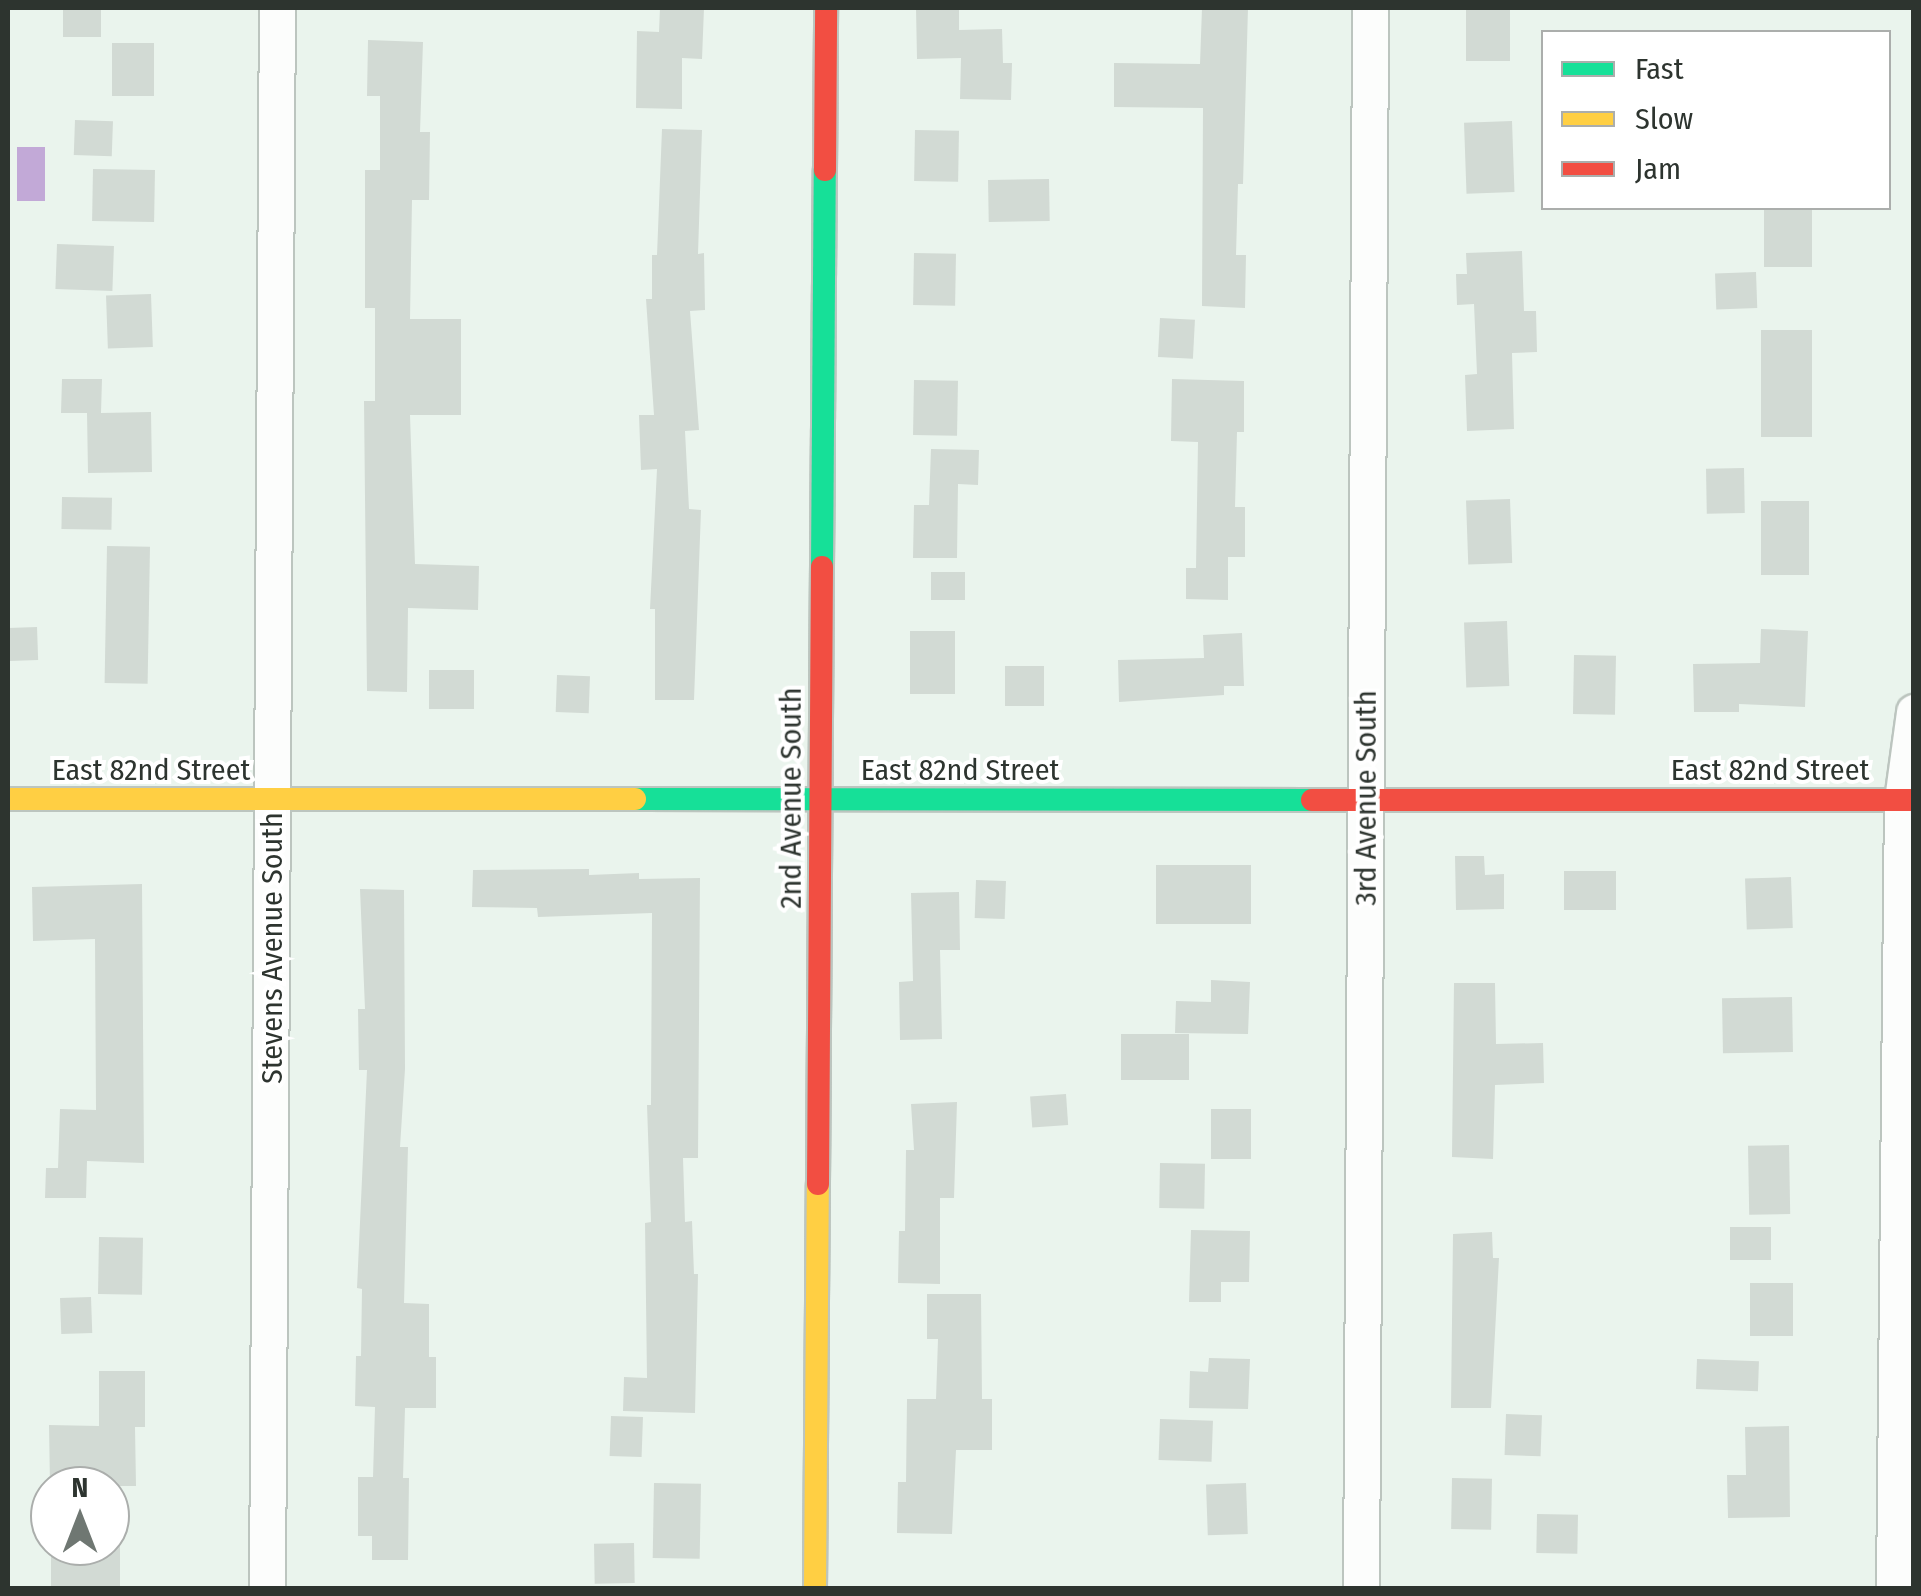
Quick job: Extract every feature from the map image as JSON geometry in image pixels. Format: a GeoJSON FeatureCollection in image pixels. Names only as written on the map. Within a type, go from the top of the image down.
{"type":"FeatureCollection","features":[{"type":"Feature","properties":{"kind":"street","name":"Stevens Avenue South"},"geometry":{"type":"LineString","coordinates":[[266,1588],[277,8]]}},
{"type":"Feature","properties":{"kind":"street","name":"2nd Avenue South"},"geometry":{"type":"LineString","coordinates":[[815,1588],[826,8]]}},
{"type":"Feature","properties":{"kind":"street","name":"3rd Avenue South"},"geometry":{"type":"LineString","coordinates":[[1361,1588],[1370,8]]}},
{"type":"Feature","properties":{"kind":"street"},"geometry":{"type":"LineString","coordinates":[[1894,1588],[1908,800],[1914,712]]}},
{"type":"Feature","properties":{"kind":"street","name":"East 82nd Street"},"geometry":{"type":"LineString","coordinates":[[8,799],[1908,800]]}},
{"type":"Feature","properties":{"kind":"shaded area"},"geometry":{"type":"Polygon","coordinates":[[[17,147],[45,147],[45,201],[17,201],[17,147]]]}},
{"type":"Feature","properties":{"kind":"building"},"geometry":{"type":"Polygon","coordinates":[[[63,8],[101,8],[101,37],[63,37],[63,8]]]}},
{"type":"Feature","properties":{"kind":"building"},"geometry":{"type":"Polygon","coordinates":[[[660,8],[704,8],[702,59],[682,58],[682,109],[636,108],[637,31],[659,32],[660,8]]]}},
{"type":"Feature","properties":{"kind":"building"},"geometry":{"type":"Polygon","coordinates":[[[916,8],[959,8],[959,30],[1002,29],[1003,63],[1012,63],[1011,100],[960,99],[961,58],[917,59],[916,8]]]}},
{"type":"Feature","properties":{"kind":"building"},"geometry":{"type":"Polygon","coordinates":[[[1202,8],[1248,8],[1243,184],[1238,184],[1236,255],[1246,255],[1245,308],[1202,306],[1203,108],[1114,107],[1114,63],[1200,64],[1202,8]]]}},
{"type":"Feature","properties":{"kind":"building"},"geometry":{"type":"Polygon","coordinates":[[[1466,8],[1510,8],[1510,61],[1466,61],[1466,8]]]}},
{"type":"Feature","properties":{"kind":"building"},"geometry":{"type":"Polygon","coordinates":[[[368,40],[423,42],[420,132],[430,132],[429,200],[412,200],[410,319],[461,319],[461,415],[410,415],[415,564],[479,566],[478,610],[408,608],[407,692],[367,691],[364,401],[375,401],[375,308],[365,308],[365,170],[380,170],[380,96],[367,96],[368,40]]]}},
{"type":"Feature","properties":{"kind":"building"},"geometry":{"type":"Polygon","coordinates":[[[112,43],[154,43],[154,96],[112,96],[112,43]]]}},
{"type":"Feature","properties":{"kind":"building"},"geometry":{"type":"Polygon","coordinates":[[[75,120],[113,121],[112,156],[74,155],[75,120]]]}},
{"type":"Feature","properties":{"kind":"building"},"geometry":{"type":"Polygon","coordinates":[[[1512,121],[1514,192],[1467,194],[1464,123],[1512,121]]]}},
{"type":"Feature","properties":{"kind":"building"},"geometry":{"type":"Polygon","coordinates":[[[662,129],[702,130],[698,254],[704,253],[705,310],[690,311],[699,430],[685,431],[689,509],[701,510],[694,700],[655,700],[655,609],[650,609],[657,469],[641,470],[639,415],[654,415],[646,299],[652,299],[652,255],[657,255],[662,129]]]}},
{"type":"Feature","properties":{"kind":"building"},"geometry":{"type":"Polygon","coordinates":[[[915,130],[959,131],[958,182],[914,181],[915,130]]]}},
{"type":"Feature","properties":{"kind":"building"},"geometry":{"type":"Polygon","coordinates":[[[93,169],[155,170],[154,222],[92,221],[93,169]]]}},
{"type":"Feature","properties":{"kind":"building"},"geometry":{"type":"Polygon","coordinates":[[[1049,179],[1050,221],[989,222],[988,180],[1049,179]]]}},
{"type":"Feature","properties":{"kind":"building"},"geometry":{"type":"Polygon","coordinates":[[[1764,210],[1812,210],[1812,267],[1764,267],[1764,210]]]}},
{"type":"Feature","properties":{"kind":"building"},"geometry":{"type":"Polygon","coordinates":[[[57,244],[114,246],[112,291],[55,289],[57,244]]]}},
{"type":"Feature","properties":{"kind":"building"},"geometry":{"type":"Polygon","coordinates":[[[1522,251],[1524,311],[1536,311],[1537,352],[1512,353],[1514,429],[1467,431],[1465,375],[1477,374],[1474,304],[1457,305],[1456,274],[1467,274],[1466,253],[1522,251]]]}},
{"type":"Feature","properties":{"kind":"building"},"geometry":{"type":"Polygon","coordinates":[[[914,253],[956,254],[955,306],[913,305],[914,253]]]}},
{"type":"Feature","properties":{"kind":"building"},"geometry":{"type":"Polygon","coordinates":[[[1756,272],[1757,308],[1716,309],[1715,273],[1756,272]]]}},
{"type":"Feature","properties":{"kind":"building"},"geometry":{"type":"Polygon","coordinates":[[[151,294],[153,347],[108,349],[106,296],[151,294]]]}},
{"type":"Feature","properties":{"kind":"building"},"geometry":{"type":"Polygon","coordinates":[[[1160,318],[1195,320],[1193,359],[1158,357],[1160,318]]]}},
{"type":"Feature","properties":{"kind":"building"},"geometry":{"type":"Polygon","coordinates":[[[1761,330],[1812,330],[1812,437],[1761,437],[1761,330]]]}},
{"type":"Feature","properties":{"kind":"building"},"geometry":{"type":"Polygon","coordinates":[[[62,379],[102,379],[101,413],[151,412],[152,472],[88,473],[87,413],[61,413],[62,379]]]}},
{"type":"Feature","properties":{"kind":"building"},"geometry":{"type":"Polygon","coordinates":[[[1172,379],[1244,381],[1244,432],[1237,432],[1235,507],[1245,507],[1245,557],[1228,557],[1228,600],[1186,599],[1186,568],[1196,568],[1198,442],[1171,441],[1172,379]]]}},
{"type":"Feature","properties":{"kind":"building"},"geometry":{"type":"Polygon","coordinates":[[[914,380],[958,381],[957,436],[913,435],[914,380]]]}},
{"type":"Feature","properties":{"kind":"building"},"geometry":{"type":"Polygon","coordinates":[[[931,449],[979,450],[978,485],[958,484],[957,558],[913,558],[914,505],[929,505],[931,449]]]}},
{"type":"Feature","properties":{"kind":"building"},"geometry":{"type":"Polygon","coordinates":[[[1744,468],[1745,513],[1707,514],[1706,469],[1744,468]]]}},
{"type":"Feature","properties":{"kind":"building"},"geometry":{"type":"Polygon","coordinates":[[[62,497],[112,498],[111,530],[61,529],[62,497]]]}},
{"type":"Feature","properties":{"kind":"building"},"geometry":{"type":"Polygon","coordinates":[[[1510,499],[1512,563],[1468,564],[1466,501],[1510,499]]]}},
{"type":"Feature","properties":{"kind":"building"},"geometry":{"type":"Polygon","coordinates":[[[1761,501],[1809,501],[1809,575],[1761,575],[1761,501]]]}},
{"type":"Feature","properties":{"kind":"building"},"geometry":{"type":"Polygon","coordinates":[[[107,546],[150,547],[148,684],[105,683],[107,546]]]}},
{"type":"Feature","properties":{"kind":"building"},"geometry":{"type":"Polygon","coordinates":[[[931,572],[965,572],[965,600],[931,600],[931,572]]]}},
{"type":"Feature","properties":{"kind":"building"},"geometry":{"type":"Polygon","coordinates":[[[1507,621],[1509,686],[1466,687],[1464,623],[1507,621]]]}},
{"type":"Feature","properties":{"kind":"building"},"geometry":{"type":"Polygon","coordinates":[[[37,627],[38,660],[9,661],[8,628],[37,627]]]}},
{"type":"Feature","properties":{"kind":"building"},"geometry":{"type":"Polygon","coordinates":[[[1761,629],[1808,631],[1805,707],[1739,704],[1739,712],[1694,712],[1693,664],[1760,663],[1761,629]]]}},
{"type":"Feature","properties":{"kind":"building"},"geometry":{"type":"Polygon","coordinates":[[[910,631],[955,631],[955,694],[910,694],[910,631]]]}},
{"type":"Feature","properties":{"kind":"building"},"geometry":{"type":"Polygon","coordinates":[[[1242,633],[1244,686],[1224,686],[1224,695],[1119,702],[1118,660],[1204,658],[1203,635],[1242,633]]]}},
{"type":"Feature","properties":{"kind":"building"},"geometry":{"type":"Polygon","coordinates":[[[1574,655],[1616,656],[1615,715],[1573,714],[1574,655]]]}},
{"type":"Feature","properties":{"kind":"building"},"geometry":{"type":"Polygon","coordinates":[[[1005,666],[1044,666],[1044,706],[1005,706],[1005,666]]]}},
{"type":"Feature","properties":{"kind":"building"},"geometry":{"type":"Polygon","coordinates":[[[429,670],[474,670],[474,709],[429,709],[429,670]]]}},
{"type":"Feature","properties":{"kind":"building"},"geometry":{"type":"Polygon","coordinates":[[[557,675],[590,676],[589,713],[556,712],[557,675]]]}},
{"type":"Feature","properties":{"kind":"building"},"geometry":{"type":"Polygon","coordinates":[[[1455,856],[1484,856],[1485,875],[1504,874],[1504,909],[1456,910],[1455,856]]]}},
{"type":"Feature","properties":{"kind":"building"},"geometry":{"type":"Polygon","coordinates":[[[1156,865],[1251,865],[1251,924],[1156,924],[1156,865]]]}},
{"type":"Feature","properties":{"kind":"building"},"geometry":{"type":"Polygon","coordinates":[[[589,869],[589,875],[639,873],[639,879],[700,878],[698,1158],[683,1158],[685,1222],[692,1221],[694,1274],[698,1274],[695,1413],[623,1411],[624,1377],[647,1378],[645,1223],[651,1222],[647,1105],[651,1105],[652,913],[538,917],[537,908],[472,907],[473,870],[589,869]]]}},
{"type":"Feature","properties":{"kind":"building"},"geometry":{"type":"Polygon","coordinates":[[[1564,871],[1616,871],[1616,910],[1564,910],[1564,871]]]}},
{"type":"Feature","properties":{"kind":"building"},"geometry":{"type":"Polygon","coordinates":[[[1791,877],[1793,928],[1747,930],[1745,879],[1791,877]]]}},
{"type":"Feature","properties":{"kind":"building"},"geometry":{"type":"Polygon","coordinates":[[[976,880],[1006,881],[1005,919],[975,918],[976,880]]]}},
{"type":"Feature","properties":{"kind":"building"},"geometry":{"type":"Polygon","coordinates":[[[142,884],[144,1163],[87,1161],[86,1198],[45,1198],[46,1168],[58,1168],[60,1109],[96,1110],[95,939],[33,941],[32,887],[142,884]]]}},
{"type":"Feature","properties":{"kind":"building"},"geometry":{"type":"Polygon","coordinates":[[[360,889],[404,890],[405,1069],[400,1147],[408,1147],[404,1303],[429,1304],[429,1357],[436,1357],[436,1408],[405,1408],[403,1478],[409,1478],[408,1560],[372,1560],[372,1536],[358,1536],[358,1477],[373,1477],[375,1407],[355,1406],[356,1356],[361,1356],[362,1289],[357,1288],[367,1070],[359,1070],[358,1009],[365,1009],[360,889]]]}},
{"type":"Feature","properties":{"kind":"building"},"geometry":{"type":"Polygon","coordinates":[[[959,892],[960,950],[940,950],[942,1039],[900,1040],[899,982],[913,981],[911,893],[959,892]]]}},
{"type":"Feature","properties":{"kind":"building"},"geometry":{"type":"Polygon","coordinates":[[[1211,980],[1250,982],[1248,1034],[1175,1033],[1176,1001],[1211,1002],[1211,980]]]}},
{"type":"Feature","properties":{"kind":"building"},"geometry":{"type":"Polygon","coordinates":[[[1454,983],[1495,983],[1496,1044],[1543,1043],[1544,1083],[1495,1085],[1493,1159],[1452,1157],[1454,983]]]}},
{"type":"Feature","properties":{"kind":"building"},"geometry":{"type":"Polygon","coordinates":[[[1792,997],[1793,1052],[1723,1053],[1722,998],[1792,997]]]}},
{"type":"Feature","properties":{"kind":"building"},"geometry":{"type":"Polygon","coordinates":[[[1121,1034],[1189,1034],[1189,1080],[1121,1080],[1121,1034]]]}},
{"type":"Feature","properties":{"kind":"building"},"geometry":{"type":"Polygon","coordinates":[[[1066,1094],[1068,1125],[1032,1127],[1030,1097],[1066,1094]]]}},
{"type":"Feature","properties":{"kind":"building"},"geometry":{"type":"Polygon","coordinates":[[[957,1102],[954,1198],[940,1198],[940,1284],[898,1283],[899,1231],[905,1231],[906,1150],[914,1150],[911,1104],[957,1102]]]}},
{"type":"Feature","properties":{"kind":"building"},"geometry":{"type":"Polygon","coordinates":[[[1211,1109],[1251,1109],[1251,1159],[1211,1159],[1211,1109]]]}},
{"type":"Feature","properties":{"kind":"building"},"geometry":{"type":"Polygon","coordinates":[[[1789,1145],[1790,1214],[1749,1215],[1748,1146],[1789,1145]]]}},
{"type":"Feature","properties":{"kind":"building"},"geometry":{"type":"Polygon","coordinates":[[[1160,1163],[1205,1164],[1204,1209],[1159,1208],[1160,1163]]]}},
{"type":"Feature","properties":{"kind":"building"},"geometry":{"type":"Polygon","coordinates":[[[1730,1227],[1771,1227],[1771,1260],[1730,1260],[1730,1227]]]}},
{"type":"Feature","properties":{"kind":"building"},"geometry":{"type":"Polygon","coordinates":[[[1191,1230],[1250,1231],[1249,1282],[1221,1282],[1221,1302],[1189,1302],[1191,1230]]]}},
{"type":"Feature","properties":{"kind":"building"},"geometry":{"type":"Polygon","coordinates":[[[1492,1232],[1493,1258],[1499,1258],[1491,1408],[1451,1408],[1453,1234],[1492,1232]]]}},
{"type":"Feature","properties":{"kind":"building"},"geometry":{"type":"Polygon","coordinates":[[[99,1237],[143,1238],[142,1295],[98,1294],[99,1237]]]}},
{"type":"Feature","properties":{"kind":"building"},"geometry":{"type":"Polygon","coordinates":[[[1750,1283],[1793,1283],[1793,1336],[1750,1336],[1750,1283]]]}},
{"type":"Feature","properties":{"kind":"building"},"geometry":{"type":"Polygon","coordinates":[[[927,1294],[981,1294],[982,1399],[992,1399],[992,1450],[956,1450],[952,1534],[897,1533],[898,1482],[906,1482],[907,1399],[936,1399],[938,1339],[927,1339],[927,1294]]]}},
{"type":"Feature","properties":{"kind":"building"},"geometry":{"type":"Polygon","coordinates":[[[91,1297],[92,1333],[61,1334],[60,1298],[91,1297]]]}},
{"type":"Feature","properties":{"kind":"building"},"geometry":{"type":"Polygon","coordinates":[[[1209,1358],[1250,1359],[1248,1409],[1189,1408],[1190,1371],[1208,1372],[1209,1358]]]}},
{"type":"Feature","properties":{"kind":"building"},"geometry":{"type":"Polygon","coordinates":[[[1697,1359],[1759,1361],[1758,1391],[1696,1389],[1697,1359]]]}},
{"type":"Feature","properties":{"kind":"building"},"geometry":{"type":"Polygon","coordinates":[[[99,1371],[145,1371],[145,1427],[135,1427],[136,1486],[130,1486],[130,1466],[50,1466],[49,1425],[99,1426],[99,1371]]]}},
{"type":"Feature","properties":{"kind":"building"},"geometry":{"type":"Polygon","coordinates":[[[1506,1414],[1542,1415],[1541,1456],[1505,1455],[1506,1414]]]}},
{"type":"Feature","properties":{"kind":"building"},"geometry":{"type":"Polygon","coordinates":[[[611,1416],[643,1417],[642,1457],[610,1456],[611,1416]]]}},
{"type":"Feature","properties":{"kind":"building"},"geometry":{"type":"Polygon","coordinates":[[[1160,1419],[1213,1421],[1212,1462],[1159,1460],[1160,1419]]]}},
{"type":"Feature","properties":{"kind":"building"},"geometry":{"type":"Polygon","coordinates":[[[1789,1426],[1790,1517],[1728,1518],[1727,1475],[1746,1475],[1745,1427],[1789,1426]]]}},
{"type":"Feature","properties":{"kind":"building"},"geometry":{"type":"Polygon","coordinates":[[[1452,1478],[1492,1479],[1491,1530],[1451,1529],[1452,1478]]]}},
{"type":"Feature","properties":{"kind":"building"},"geometry":{"type":"Polygon","coordinates":[[[654,1483],[701,1484],[700,1559],[653,1558],[654,1483]]]}},
{"type":"Feature","properties":{"kind":"building"},"geometry":{"type":"Polygon","coordinates":[[[1246,1483],[1248,1534],[1208,1535],[1206,1484],[1246,1483]]]}},
{"type":"Feature","properties":{"kind":"building"},"geometry":{"type":"Polygon","coordinates":[[[1537,1514],[1578,1515],[1577,1554],[1536,1553],[1537,1514]]]}},
{"type":"Feature","properties":{"kind":"building"},"geometry":{"type":"Polygon","coordinates":[[[634,1543],[635,1583],[595,1584],[594,1544],[634,1543]]]}},
{"type":"Feature","properties":{"kind":"building"},"geometry":{"type":"Polygon","coordinates":[[[51,1566],[120,1566],[120,1588],[51,1588],[51,1566]]]}},
{"type":"Feature","properties":{"kind":"traffic: fast"},"geometry":{"type":"LineString","coordinates":[[822,567],[825,170]]}},
{"type":"Feature","properties":{"kind":"traffic: fast"},"geometry":{"type":"LineString","coordinates":[[635,799],[1312,800]]}},
{"type":"Feature","properties":{"kind":"traffic: slow"},"geometry":{"type":"LineString","coordinates":[[8,799],[635,799]]}},
{"type":"Feature","properties":{"kind":"traffic: slow"},"geometry":{"type":"LineString","coordinates":[[815,1588],[818,1184]]}},
{"type":"Feature","properties":{"kind":"traffic: jam"},"geometry":{"type":"LineString","coordinates":[[825,170],[826,8]]}},
{"type":"Feature","properties":{"kind":"traffic: jam"},"geometry":{"type":"LineString","coordinates":[[818,1184],[822,567]]}},
{"type":"Feature","properties":{"kind":"traffic: jam"},"geometry":{"type":"LineString","coordinates":[[1312,800],[1914,800]]}}]}
